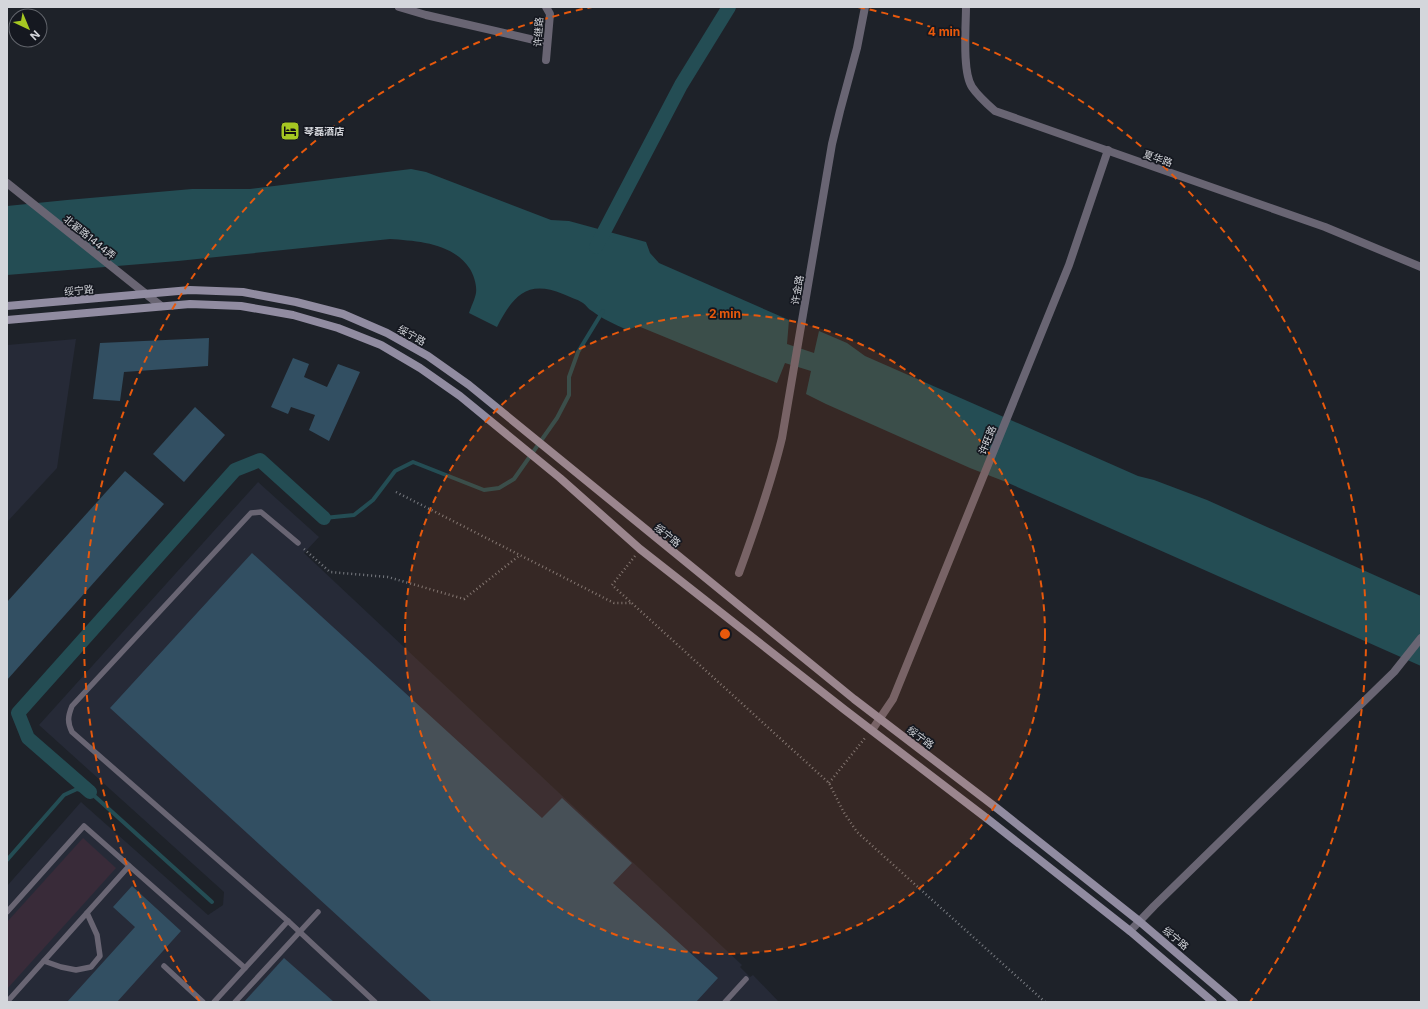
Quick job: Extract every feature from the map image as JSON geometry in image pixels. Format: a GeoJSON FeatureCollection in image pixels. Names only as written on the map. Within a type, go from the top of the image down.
{"type":"FeatureCollection","features":[{"type":"Feature","properties":{"kind":"main road","name":"绥宁路"},"geometry":{"type":"LineString","coordinates":[[7,306],[190,290],[243,292],[296,302],[343,314],[387,333],[428,356],[469,385],[854,699],[998,809],[1139,921],[1234,1002]]}},
{"type":"Feature","properties":{"kind":"main road"},"geometry":{"type":"LineString","coordinates":[[7,320],[190,304],[241,306],[293,315],[338,328],[381,345],[420,368],[460,396],[560,478],[640,550],[990,820],[1130,931],[1213,1002]]}},
{"type":"Feature","properties":{"kind":"street"},"geometry":{"type":"LineString","coordinates":[[399,7],[426,15],[547,43]]}},
{"type":"Feature","properties":{"kind":"street","name":"许继路"},"geometry":{"type":"LineString","coordinates":[[546,7],[550,14],[546,60]]}},
{"type":"Feature","properties":{"kind":"street","name":"许金路"},"geometry":{"type":"LineString","coordinates":[[739,573],[761,515],[776,464],[832,144],[858,48],[865,7]]}},
{"type":"Feature","properties":{"kind":"street","name":"夏华路"},"geometry":{"type":"LineString","coordinates":[[966,7],[966,73],[971,86],[985,103],[995,111],[1325,227],[1421,267]]}},
{"type":"Feature","properties":{"kind":"street","name":"许旺路"},"geometry":{"type":"LineString","coordinates":[[872,730],[894,699],[1069,265],[1108,150]]}},
{"type":"Feature","properties":{"kind":"street","name":"北翟路1444弄"},"geometry":{"type":"LineString","coordinates":[[7,183],[161,306]]}},
{"type":"Feature","properties":{"kind":"street"},"geometry":{"type":"LineString","coordinates":[[1130,931],[1399,666],[1421,638]]}},
{"type":"Feature","properties":{"kind":"lane"},"geometry":{"type":"LineString","coordinates":[[298,543],[261,512],[251,513],[72,706],[68,715],[68,724],[72,732],[288,921],[375,1002]]}},
{"type":"Feature","properties":{"kind":"lane"},"geometry":{"type":"LineString","coordinates":[[7,912],[84,826],[245,968]]}},
{"type":"Feature","properties":{"kind":"lane"},"geometry":{"type":"LineString","coordinates":[[7,1002],[129,866]]}},
{"type":"Feature","properties":{"kind":"lane"},"geometry":{"type":"LineString","coordinates":[[235,1002],[318,912]]}},
{"type":"Feature","properties":{"kind":"lane"},"geometry":{"type":"LineString","coordinates":[[44,961],[76,970],[91,967],[100,956],[98,935],[87,913]]}},
{"type":"Feature","properties":{"kind":"lane"},"geometry":{"type":"LineString","coordinates":[[214,1002],[288,921]]}},
{"type":"Feature","properties":{"kind":"lane"},"geometry":{"type":"LineString","coordinates":[[164,966],[203,1002]]}},
{"type":"Feature","properties":{"kind":"lane"},"geometry":{"type":"LineString","coordinates":[[725,1002],[746,979]]}},
{"type":"Feature","properties":{"kind":"path"},"geometry":{"type":"LineString","coordinates":[[396,492],[614,603],[632,604]]}},
{"type":"Feature","properties":{"kind":"path"},"geometry":{"type":"LineString","coordinates":[[298,543],[330,572],[388,577],[464,600],[520,555]]}},
{"type":"Feature","properties":{"kind":"path"},"geometry":{"type":"LineString","coordinates":[[640,550],[612,586],[829,783],[843,811],[857,832],[1045,1002]]}},
{"type":"Feature","properties":{"kind":"path"},"geometry":{"type":"LineString","coordinates":[[829,783],[872,730]]}},
{"type":"Feature","properties":{"kind":"shaded area"},"geometry":{"type":"Polygon","coordinates":[[[411,169],[426,172],[551,220],[569,221],[646,242],[650,253],[659,263],[789,320],[787,344],[814,353],[819,331],[847,343],[865,356],[1138,476],[1154,480],[1207,500],[1421,596],[1421,666],[826,404],[806,394],[811,371],[785,363],[777,383],[638,326],[627,330],[600,316],[581,302],[563,294],[540,288],[522,293],[515,299],[497,327],[469,313],[476,293],[475,281],[470,269],[463,260],[454,254],[434,245],[390,239],[178,261],[7,275],[7,206],[192,189],[250,189],[411,169]]]}},
{"type":"Feature","properties":{"kind":"shaded area"},"geometry":{"type":"Polygon","coordinates":[[[76,339],[57,468],[7,522],[7,345],[76,339]]]}},
{"type":"Feature","properties":{"kind":"shaded area"},"geometry":{"type":"Polygon","coordinates":[[[258,482],[319,537],[304,553],[742,965],[740,967],[750,977],[753,975],[779,1002],[7,1002],[7,886],[81,802],[208,915],[223,905],[224,892],[39,725],[258,482]]]}},
{"type":"Feature","properties":{"kind":"shaded area"},"geometry":{"type":"Polygon","coordinates":[[[83,838],[116,868],[7,989],[7,922],[83,838]]]}},
{"type":"Feature","properties":{"kind":"building"},"geometry":{"type":"Polygon","coordinates":[[[209,338],[208,366],[124,372],[120,401],[93,399],[100,343],[209,338]]]}},
{"type":"Feature","properties":{"kind":"building"},"geometry":{"type":"Polygon","coordinates":[[[293,358],[309,364],[304,377],[327,387],[338,364],[360,372],[329,441],[309,430],[315,415],[291,407],[288,414],[271,407],[293,358]]]}},
{"type":"Feature","properties":{"kind":"building"},"geometry":{"type":"Polygon","coordinates":[[[195,407],[225,435],[184,482],[153,454],[195,407]]]}},
{"type":"Feature","properties":{"kind":"building"},"geometry":{"type":"Polygon","coordinates":[[[125,471],[164,504],[7,680],[7,602],[125,471]]]}},
{"type":"Feature","properties":{"kind":"building"},"geometry":{"type":"Polygon","coordinates":[[[252,553],[542,818],[562,798],[632,863],[613,883],[718,978],[696,1002],[432,1002],[110,708],[252,553]]]}},
{"type":"Feature","properties":{"kind":"building"},"geometry":{"type":"Polygon","coordinates":[[[132,886],[181,931],[117,1002],[67,1002],[135,927],[113,907],[132,886]]]}},
{"type":"Feature","properties":{"kind":"building"},"geometry":{"type":"Polygon","coordinates":[[[284,958],[334,1002],[244,1002],[284,958]]]}},
{"type":"Feature","properties":{"kind":"waterway"},"geometry":{"type":"LineString","coordinates":[[596,247],[681,85],[729,7]]}},
{"type":"Feature","properties":{"kind":"waterway"},"geometry":{"type":"LineString","coordinates":[[324,518],[354,515],[373,500],[395,471],[413,462],[484,490],[499,488],[514,479],[557,418],[569,395],[569,377],[578,352],[603,311]]}},
{"type":"Feature","properties":{"kind":"waterway"},"geometry":{"type":"LineString","coordinates":[[90,792],[28,738],[18,713],[235,470],[260,460],[324,518]]}},
{"type":"Feature","properties":{"kind":"waterway"},"geometry":{"type":"LineString","coordinates":[[7,860],[64,795],[77,789],[90,792],[212,902]]}},
{"type":"Feature","properties":{"kind":"place","name":"琴磊酒店"},"geometry":{"type":"Point","coordinates":[290,131]}}]}
